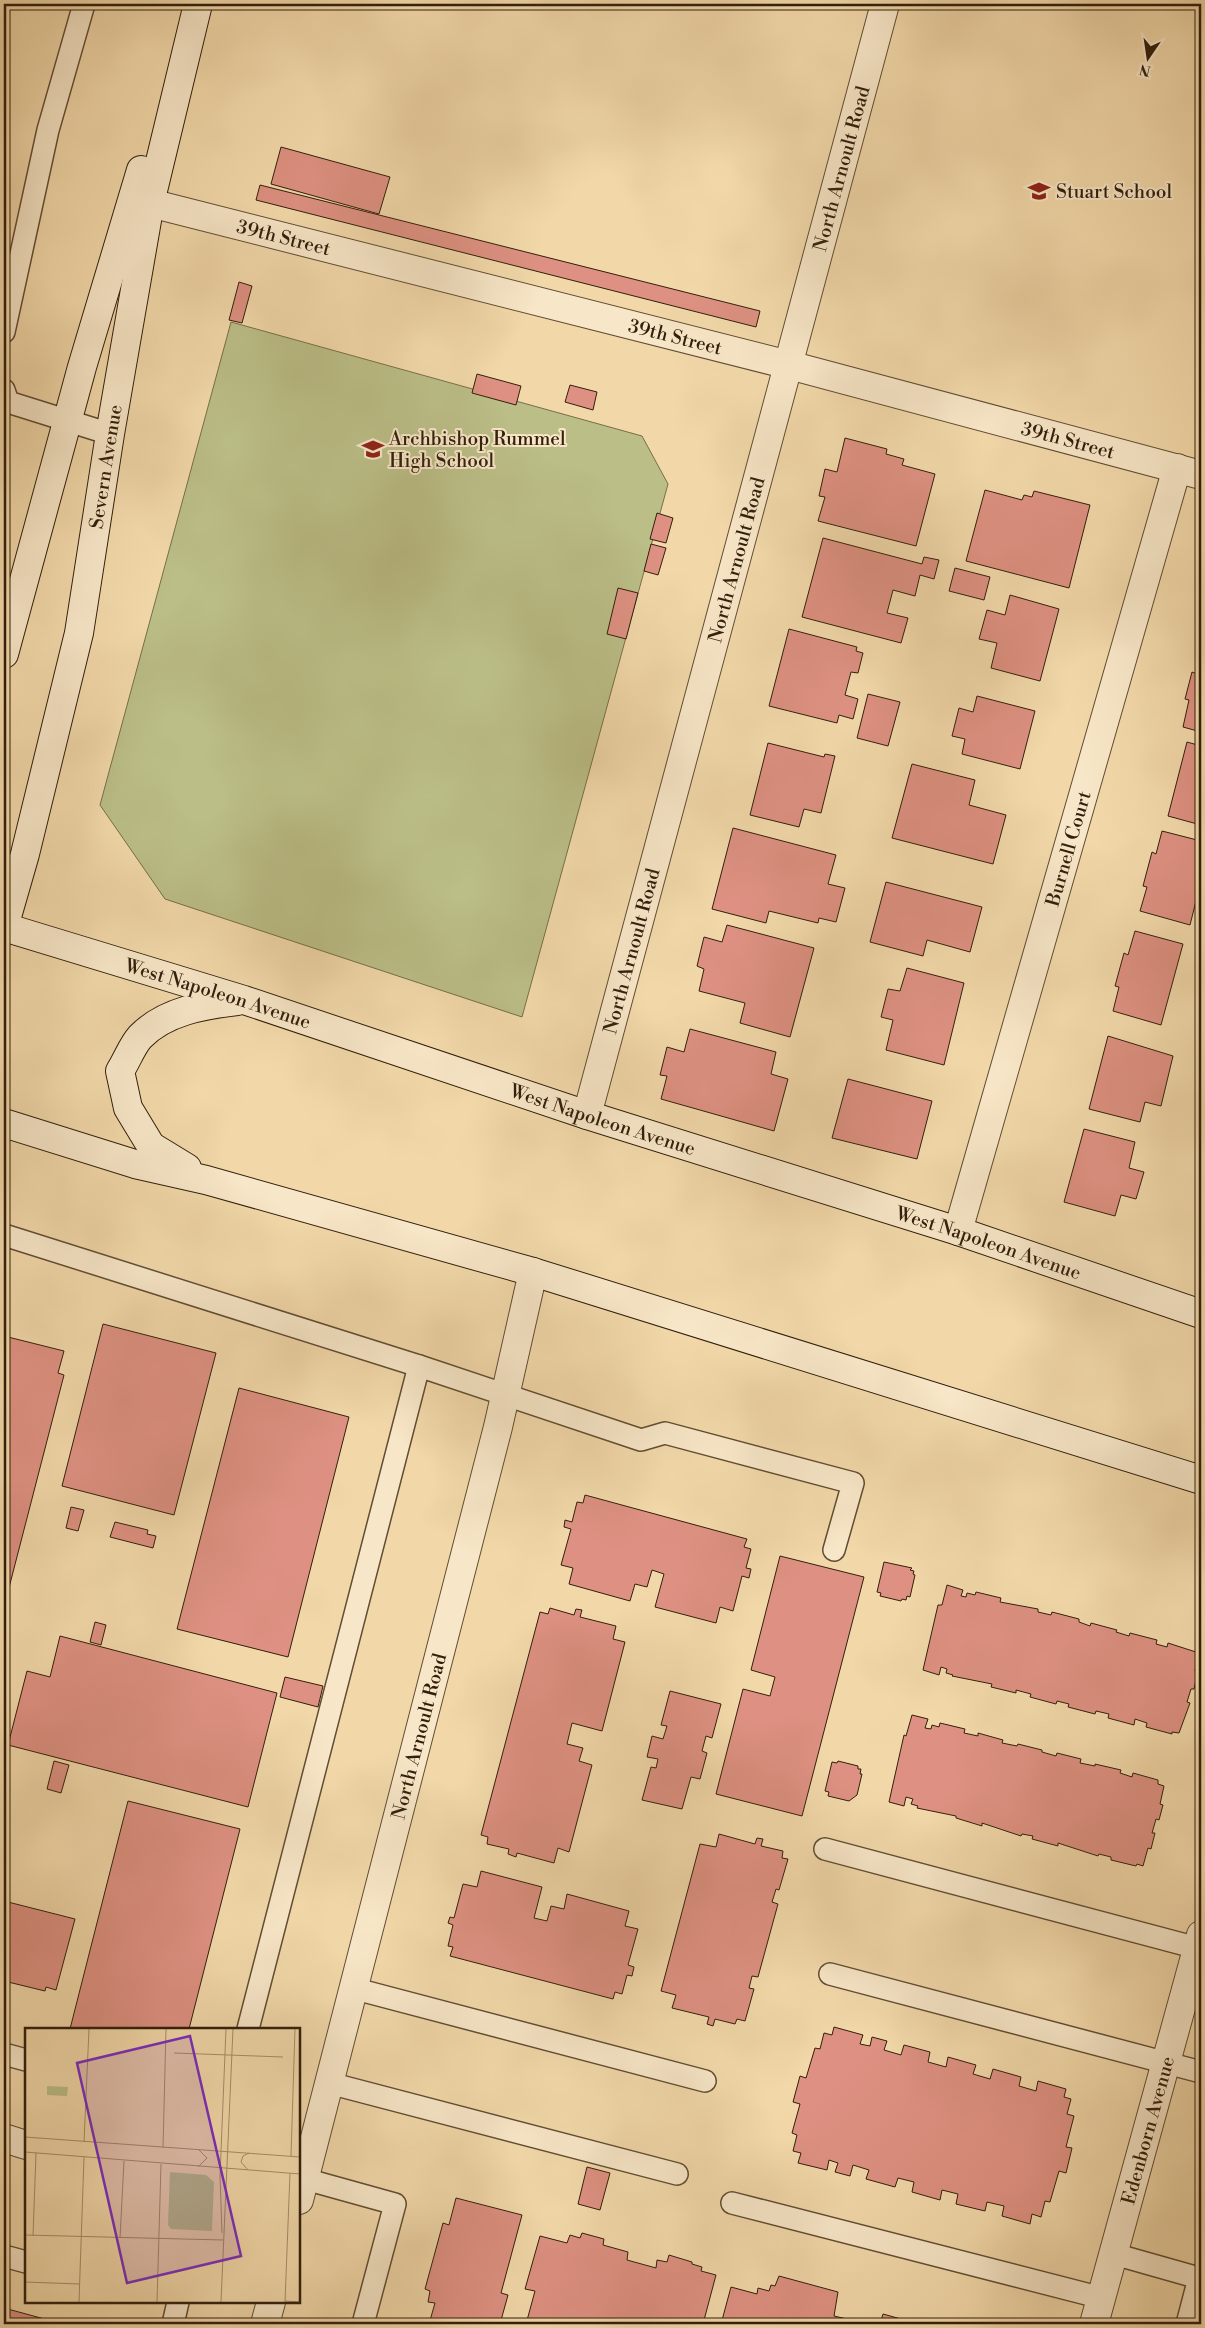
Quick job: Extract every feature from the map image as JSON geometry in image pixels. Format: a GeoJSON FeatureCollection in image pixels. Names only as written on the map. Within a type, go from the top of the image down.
{"type":"FeatureCollection","features":[{"type":"Feature","properties":{"kind":"street"},"geometry":{"type":"LineString","coordinates":[[4,654],[67,422],[190,4]]}},
{"type":"Feature","properties":{"kind":"street","name":"Severn Avenue"},"geometry":{"type":"LineString","coordinates":[[4,927],[80,633],[110,434],[150,203],[198,4]]}},
{"type":"Feature","properties":{"kind":"street","name":"North Arnoult Road"},"geometry":{"type":"LineString","coordinates":[[587,1115],[885,4]]}},
{"type":"Feature","properties":{"kind":"street","name":"39th Street"},"geometry":{"type":"LineString","coordinates":[[150,203],[789,365],[1189,471]]}},
{"type":"Feature","properties":{"kind":"street","name":"Burnell Court"},"geometry":{"type":"LineString","coordinates":[[958,1231],[1189,471]]}},
{"type":"Feature","properties":{"kind":"street","name":"West Napoleon Avenue"},"geometry":{"type":"LineString","coordinates":[[4,927],[244,1000],[587,1115],[958,1231],[1201,1314]]}},
{"type":"Feature","properties":{"kind":"street"},"geometry":{"type":"LineString","coordinates":[[206,1180],[151,1146],[128,1108],[120,1071],[140,1037],[168,1016],[206,1005],[244,1000]]}},
{"type":"Feature","properties":{"kind":"street"},"geometry":{"type":"LineString","coordinates":[[4,1123],[136,1164],[206,1180],[533,1272],[1201,1480]]}},
{"type":"Feature","properties":{"kind":"street","name":"North Arnoult Road"},"geometry":{"type":"LineString","coordinates":[[302,2190],[352,1988],[506,1395],[533,1272]]}},
{"type":"Feature","properties":{"kind":"street","name":"Edenborn Avenue"},"geometry":{"type":"LineString","coordinates":[[1094,2324],[1200,1944]]}},
{"type":"Feature","properties":{"kind":"street"},"geometry":{"type":"LineString","coordinates":[[4,2138],[25,2144]]}},
{"type":"Feature","properties":{"kind":"street"},"geometry":{"type":"LineString","coordinates":[[265,2324],[271,2303]]}},
{"type":"Feature","properties":{"kind":"lane"},"geometry":{"type":"LineString","coordinates":[[4,332],[48,130],[84,4]]}},
{"type":"Feature","properties":{"kind":"lane"},"geometry":{"type":"LineString","coordinates":[[5,398],[67,422],[110,434]]}},
{"type":"Feature","properties":{"kind":"lane"},"geometry":{"type":"LineString","coordinates":[[4,1235],[420,1366],[641,1440],[665,1433],[853,1483],[834,1550]]}},
{"type":"Feature","properties":{"kind":"lane"},"geometry":{"type":"LineString","coordinates":[[248,2028],[420,1366]]}},
{"type":"Feature","properties":{"kind":"lane"},"geometry":{"type":"LineString","coordinates":[[825,1849],[1200,1944]]}},
{"type":"Feature","properties":{"kind":"lane"},"geometry":{"type":"LineString","coordinates":[[830,1974],[1201,2072]]}},
{"type":"Feature","properties":{"kind":"lane"},"geometry":{"type":"LineString","coordinates":[[352,1988],[706,2080]]}},
{"type":"Feature","properties":{"kind":"lane"},"geometry":{"type":"LineString","coordinates":[[4,2054],[25,2060]]}},
{"type":"Feature","properties":{"kind":"lane"},"geometry":{"type":"LineString","coordinates":[[329,2083],[677,2174]]}},
{"type":"Feature","properties":{"kind":"lane"},"geometry":{"type":"LineString","coordinates":[[302,2190],[395,2204],[364,2324]]}},
{"type":"Feature","properties":{"kind":"lane"},"geometry":{"type":"LineString","coordinates":[[732,2203],[1102,2298]]}},
{"type":"Feature","properties":{"kind":"lane"},"geometry":{"type":"LineString","coordinates":[[1114,2254],[1200,2272],[1188,2324]]}},
{"type":"Feature","properties":{"kind":"lane"},"geometry":{"type":"LineString","coordinates":[[4,2256],[25,2262]]}},
{"type":"Feature","properties":{"kind":"lane"},"geometry":{"type":"LineString","coordinates":[[172,2324],[178,2303]]}},
{"type":"Feature","properties":{"kind":"green space"},"geometry":{"type":"Polygon","coordinates":[[[231,322],[642,436],[668,484],[522,1017],[165,899],[100,805],[231,322]]]}},
{"type":"Feature","properties":{"kind":"building"},"geometry":{"type":"Polygon","coordinates":[[[281,147],[390,177],[379,214],[271,184],[281,147]]]}},
{"type":"Feature","properties":{"kind":"building"},"geometry":{"type":"Polygon","coordinates":[[[260,185],[760,311],[756,327],[256,200],[260,185]]]}},
{"type":"Feature","properties":{"kind":"building"},"geometry":{"type":"Polygon","coordinates":[[[239,282],[252,286],[242,323],[229,320],[239,282]]]}},
{"type":"Feature","properties":{"kind":"building"},"geometry":{"type":"Polygon","coordinates":[[[477,374],[521,386],[516,405],[472,393],[477,374]]]}},
{"type":"Feature","properties":{"kind":"building"},"geometry":{"type":"Polygon","coordinates":[[[570,385],[597,392],[593,410],[565,402],[570,385]]]}},
{"type":"Feature","properties":{"kind":"building"},"geometry":{"type":"Polygon","coordinates":[[[845,438],[887,449],[886,454],[904,459],[902,465],[935,474],[916,546],[818,521],[825,497],[819,496],[825,469],[837,472],[845,438]]]}},
{"type":"Feature","properties":{"kind":"building"},"geometry":{"type":"Polygon","coordinates":[[[985,490],[1022,500],[1024,495],[1032,497],[1034,491],[1090,505],[1069,588],[966,561],[985,490]]]}},
{"type":"Feature","properties":{"kind":"building"},"geometry":{"type":"Polygon","coordinates":[[[657,513],[673,518],[666,543],[650,539],[657,513]]]}},
{"type":"Feature","properties":{"kind":"building"},"geometry":{"type":"Polygon","coordinates":[[[823,538],[922,564],[924,557],[939,560],[934,579],[920,575],[915,596],[893,590],[887,613],[908,618],[901,643],[802,617],[823,538]]]}},
{"type":"Feature","properties":{"kind":"building"},"geometry":{"type":"Polygon","coordinates":[[[651,544],[666,548],[658,575],[644,571],[651,544]]]}},
{"type":"Feature","properties":{"kind":"building"},"geometry":{"type":"Polygon","coordinates":[[[955,568],[990,577],[984,600],[949,591],[955,568]]]}},
{"type":"Feature","properties":{"kind":"building"},"geometry":{"type":"Polygon","coordinates":[[[618,588],[638,593],[626,639],[607,634],[618,588]]]}},
{"type":"Feature","properties":{"kind":"building"},"geometry":{"type":"Polygon","coordinates":[[[1010,595],[1059,609],[1040,681],[991,668],[997,643],[979,639],[987,610],[1005,615],[1010,595]]]}},
{"type":"Feature","properties":{"kind":"building"},"geometry":{"type":"Polygon","coordinates":[[[789,629],[857,647],[856,651],[863,653],[858,673],[851,672],[845,695],[858,699],[853,719],[839,715],[837,723],[769,706],[789,629]]]}},
{"type":"Feature","properties":{"kind":"building"},"geometry":{"type":"Polygon","coordinates":[[[1201,657],[1201,732],[1183,727],[1189,700],[1185,699],[1192,672],[1197,674],[1201,657]]]}},
{"type":"Feature","properties":{"kind":"building"},"geometry":{"type":"Polygon","coordinates":[[[868,694],[900,702],[888,746],[857,738],[868,694]]]}},
{"type":"Feature","properties":{"kind":"building"},"geometry":{"type":"Polygon","coordinates":[[[977,696],[1035,711],[1020,769],[962,754],[965,739],[952,736],[959,708],[973,712],[977,696]]]}},
{"type":"Feature","properties":{"kind":"building"},"geometry":{"type":"Polygon","coordinates":[[[1187,742],[1201,746],[1201,825],[1168,816],[1187,742]]]}},
{"type":"Feature","properties":{"kind":"building"},"geometry":{"type":"Polygon","coordinates":[[[768,743],[824,757],[825,754],[835,756],[821,813],[804,809],[799,827],[750,815],[768,743]]]}},
{"type":"Feature","properties":{"kind":"building"},"geometry":{"type":"Polygon","coordinates":[[[912,764],[975,780],[969,805],[1006,815],[993,864],[892,838],[912,764]]]}},
{"type":"Feature","properties":{"kind":"building"},"geometry":{"type":"Polygon","coordinates":[[[733,828],[836,855],[828,884],[845,888],[836,922],[819,918],[818,923],[769,911],[766,923],[712,909],[733,828]]]}},
{"type":"Feature","properties":{"kind":"building"},"geometry":{"type":"Polygon","coordinates":[[[1162,831],[1201,841],[1201,881],[1190,925],[1140,911],[1147,887],[1143,886],[1152,852],[1156,854],[1162,831]]]}},
{"type":"Feature","properties":{"kind":"building"},"geometry":{"type":"Polygon","coordinates":[[[886,882],[982,907],[970,952],[927,940],[923,956],[870,942],[886,882]]]}},
{"type":"Feature","properties":{"kind":"building"},"geometry":{"type":"Polygon","coordinates":[[[727,925],[814,948],[790,1037],[740,1023],[745,1003],[699,991],[704,969],[697,966],[704,937],[722,942],[727,925]]]}},
{"type":"Feature","properties":{"kind":"building"},"geometry":{"type":"Polygon","coordinates":[[[1135,931],[1183,944],[1161,1025],[1113,1011],[1119,987],[1115,986],[1124,953],[1128,955],[1135,931]]]}},
{"type":"Feature","properties":{"kind":"building"},"geometry":{"type":"Polygon","coordinates":[[[907,968],[964,983],[944,1065],[886,1050],[893,1020],[881,1017],[888,989],[900,991],[907,968]]]}},
{"type":"Feature","properties":{"kind":"building"},"geometry":{"type":"Polygon","coordinates":[[[690,1029],[776,1052],[771,1074],[788,1079],[774,1131],[661,1099],[667,1076],[660,1075],[667,1047],[684,1052],[690,1029]]]}},
{"type":"Feature","properties":{"kind":"building"},"geometry":{"type":"Polygon","coordinates":[[[1108,1036],[1173,1056],[1161,1106],[1145,1102],[1140,1122],[1089,1109],[1108,1036]]]}},
{"type":"Feature","properties":{"kind":"building"},"geometry":{"type":"Polygon","coordinates":[[[848,1079],[932,1101],[917,1159],[832,1138],[848,1079]]]}},
{"type":"Feature","properties":{"kind":"building"},"geometry":{"type":"Polygon","coordinates":[[[1084,1129],[1135,1142],[1129,1168],[1144,1172],[1136,1199],[1121,1195],[1115,1216],[1064,1202],[1084,1129]]]}},
{"type":"Feature","properties":{"kind":"building"},"geometry":{"type":"Polygon","coordinates":[[[103,1324],[216,1353],[174,1515],[62,1486],[103,1324]]]}},
{"type":"Feature","properties":{"kind":"building"},"geometry":{"type":"Polygon","coordinates":[[[4,1336],[64,1351],[58,1373],[64,1375],[4,1607],[4,1336]]]}},
{"type":"Feature","properties":{"kind":"building"},"geometry":{"type":"Polygon","coordinates":[[[239,1388],[349,1417],[288,1657],[177,1629],[239,1388]]]}},
{"type":"Feature","properties":{"kind":"building"},"geometry":{"type":"Polygon","coordinates":[[[585,1495],[747,1539],[744,1547],[751,1549],[746,1568],[751,1569],[749,1578],[742,1576],[733,1611],[720,1607],[716,1623],[655,1607],[664,1574],[652,1570],[647,1587],[635,1584],[630,1601],[569,1584],[573,1568],[561,1565],[571,1529],[564,1527],[565,1520],[572,1522],[577,1502],[583,1503],[585,1495]]]}},
{"type":"Feature","properties":{"kind":"building"},"geometry":{"type":"Polygon","coordinates":[[[71,1507],[84,1510],[78,1531],[66,1528],[71,1507]]]}},
{"type":"Feature","properties":{"kind":"building"},"geometry":{"type":"Polygon","coordinates":[[[115,1522],[148,1530],[147,1534],[156,1536],[153,1548],[110,1537],[115,1522]]]}},
{"type":"Feature","properties":{"kind":"building"},"geometry":{"type":"Polygon","coordinates":[[[780,1556],[864,1577],[802,1816],[716,1794],[743,1689],[770,1696],[775,1677],[751,1670],[780,1556]]]}},
{"type":"Feature","properties":{"kind":"building"},"geometry":{"type":"Polygon","coordinates":[[[884,1562],[912,1568],[910,1570],[914,1571],[913,1574],[915,1575],[910,1597],[907,1596],[906,1600],[902,1599],[901,1601],[880,1596],[881,1593],[877,1592],[884,1562]]]}},
{"type":"Feature","properties":{"kind":"building"},"geometry":{"type":"Polygon","coordinates":[[[947,1585],[963,1590],[961,1596],[966,1597],[967,1593],[975,1595],[976,1592],[1001,1598],[1000,1602],[1038,1609],[1038,1612],[1051,1615],[1052,1612],[1079,1619],[1079,1622],[1090,1626],[1091,1623],[1117,1630],[1116,1632],[1129,1636],[1130,1633],[1157,1640],[1156,1644],[1167,1647],[1168,1643],[1199,1653],[1195,1671],[1198,1672],[1194,1689],[1191,1689],[1187,1702],[1190,1703],[1179,1733],[1172,1732],[1172,1734],[1146,1727],[1147,1723],[1135,1719],[1134,1725],[1108,1718],[1109,1714],[1096,1711],[1095,1714],[1068,1707],[1069,1704],[1057,1701],[1056,1704],[1030,1697],[1031,1694],[1016,1690],[1016,1693],[991,1687],[992,1684],[952,1676],[946,1673],[947,1669],[941,1667],[939,1675],[923,1670],[938,1605],[942,1605],[947,1585]]]}},
{"type":"Feature","properties":{"kind":"building"},"geometry":{"type":"Polygon","coordinates":[[[550,1608],[574,1615],[576,1609],[582,1610],[580,1617],[616,1626],[613,1639],[625,1642],[602,1731],[572,1723],[567,1744],[583,1748],[579,1761],[592,1765],[569,1852],[558,1848],[554,1863],[517,1853],[516,1857],[508,1854],[509,1849],[487,1844],[488,1837],[481,1835],[540,1612],[548,1614],[550,1608]]]}},
{"type":"Feature","properties":{"kind":"building"},"geometry":{"type":"Polygon","coordinates":[[[95,1622],[106,1625],[101,1645],[90,1642],[95,1622]]]}},
{"type":"Feature","properties":{"kind":"building"},"geometry":{"type":"Polygon","coordinates":[[[60,1636],[277,1693],[248,1807],[8,1745],[27,1671],[50,1677],[60,1636]]]}},
{"type":"Feature","properties":{"kind":"building"},"geometry":{"type":"Polygon","coordinates":[[[285,1677],[323,1686],[318,1707],[280,1697],[285,1677]]]}},
{"type":"Feature","properties":{"kind":"building"},"geometry":{"type":"Polygon","coordinates":[[[670,1691],[721,1704],[712,1738],[706,1736],[702,1751],[707,1753],[700,1779],[691,1777],[682,1809],[642,1800],[651,1767],[656,1768],[658,1759],[647,1757],[652,1736],[663,1739],[667,1726],[661,1725],[670,1691]]]}},
{"type":"Feature","properties":{"kind":"building"},"geometry":{"type":"Polygon","coordinates":[[[912,1715],[928,1719],[925,1728],[931,1729],[932,1725],[939,1727],[940,1723],[965,1729],[964,1733],[978,1736],[978,1733],[1003,1740],[1002,1743],[1017,1746],[1018,1744],[1042,1750],[1042,1752],[1056,1756],[1057,1753],[1081,1759],[1080,1763],[1095,1766],[1095,1764],[1121,1770],[1120,1773],[1132,1777],[1133,1773],[1158,1780],[1158,1784],[1164,1786],[1160,1804],[1163,1805],[1159,1820],[1156,1819],[1152,1833],[1155,1833],[1151,1849],[1148,1848],[1143,1866],[1111,1860],[1111,1857],[1099,1854],[1098,1856],[1058,1843],[1058,1846],[1032,1839],[1033,1836],[1022,1834],[1021,1836],[982,1823],[982,1826],[956,1818],[956,1816],[917,1808],[918,1806],[911,1804],[913,1799],[906,1797],[904,1806],[889,1802],[904,1735],[906,1736],[912,1715]]]}},
{"type":"Feature","properties":{"kind":"building"},"geometry":{"type":"Polygon","coordinates":[[[54,1761],[69,1765],[61,1793],[47,1789],[54,1761]]]}},
{"type":"Feature","properties":{"kind":"building"},"geometry":{"type":"Polygon","coordinates":[[[838,1761],[858,1766],[858,1769],[861,1769],[860,1774],[862,1774],[857,1795],[849,1801],[828,1796],[829,1792],[825,1791],[832,1762],[837,1763],[838,1761]]]}},
{"type":"Feature","properties":{"kind":"building"},"geometry":{"type":"Polygon","coordinates":[[[128,1801],[240,1829],[189,2028],[70,2028],[128,1801]]]}},
{"type":"Feature","properties":{"kind":"building"},"geometry":{"type":"Polygon","coordinates":[[[719,1834],[755,1844],[757,1838],[763,1839],[761,1846],[783,1851],[782,1858],[788,1859],[779,1890],[776,1889],[772,1902],[778,1904],[758,1977],[752,1976],[749,1988],[754,1989],[745,2021],[737,2019],[735,2024],[715,2019],[713,2026],[707,2024],[709,2017],[672,2008],[676,1995],[661,1991],[700,1844],[716,1847],[719,1834]]]}},
{"type":"Feature","properties":{"kind":"building"},"geometry":{"type":"Polygon","coordinates":[[[481,1871],[542,1887],[534,1918],[547,1921],[551,1906],[564,1909],[567,1894],[629,1911],[625,1926],[638,1929],[628,1965],[634,1967],[632,1976],[627,1975],[622,1994],[615,1992],[613,1999],[450,1956],[453,1947],[448,1946],[453,1925],[448,1923],[450,1917],[454,1918],[463,1884],[477,1887],[481,1871]]]}},
{"type":"Feature","properties":{"kind":"building"},"geometry":{"type":"Polygon","coordinates":[[[4,1901],[75,1919],[56,1990],[46,1987],[45,1991],[4,1981],[4,1901]]]}},
{"type":"Feature","properties":{"kind":"building"},"geometry":{"type":"Polygon","coordinates":[[[834,2027],[863,2035],[860,2044],[870,2046],[872,2037],[887,2041],[884,2050],[901,2055],[904,2045],[930,2052],[928,2062],[946,2067],[948,2057],[976,2065],[973,2074],[990,2079],[993,2069],[1021,2077],[1019,2086],[1036,2091],[1038,2081],[1066,2089],[1064,2097],[1071,2099],[1067,2114],[1074,2116],[1066,2147],[1072,2148],[1066,2173],[1059,2171],[1050,2202],[1045,2201],[1041,2217],[1032,2214],[1030,2224],[1002,2216],[1004,2206],[987,2202],[985,2211],[956,2204],[958,2194],[942,2190],[940,2200],[912,2192],[914,2182],[898,2178],[895,2187],[866,2179],[869,2170],[853,2165],[850,2176],[835,2172],[838,2163],[829,2160],[827,2170],[798,2163],[801,2153],[793,2151],[797,2135],[792,2133],[800,2104],[793,2102],[800,2076],[806,2078],[815,2048],[820,2049],[824,2033],[832,2035],[834,2027]]]}},
{"type":"Feature","properties":{"kind":"building"},"geometry":{"type":"Polygon","coordinates":[[[587,2167],[610,2173],[600,2210],[578,2204],[587,2167]]]}},
{"type":"Feature","properties":{"kind":"building"},"geometry":{"type":"Polygon","coordinates":[[[456,2198],[522,2215],[501,2293],[508,2295],[500,2324],[429,2324],[435,2303],[428,2302],[430,2291],[425,2289],[443,2223],[449,2225],[456,2198]]]}},
{"type":"Feature","properties":{"kind":"building"},"geometry":{"type":"Polygon","coordinates":[[[582,2233],[604,2239],[603,2245],[628,2252],[627,2260],[656,2268],[657,2260],[667,2262],[669,2255],[692,2262],[692,2264],[702,2267],[701,2271],[716,2275],[703,2324],[636,2324],[619,2320],[618,2324],[526,2324],[535,2291],[525,2289],[540,2236],[567,2243],[570,2235],[580,2238],[582,2233]]]}},
{"type":"Feature","properties":{"kind":"building"},"geometry":{"type":"Polygon","coordinates":[[[779,2276],[838,2292],[834,2316],[860,2322],[860,2324],[721,2324],[731,2287],[757,2294],[758,2288],[769,2291],[771,2285],[775,2286],[779,2276]]]}},
{"type":"Feature","properties":{"kind":"building"},"geometry":{"type":"Polygon","coordinates":[[[4,2308],[63,2324],[4,2324],[4,2308]]]}},
{"type":"Feature","properties":{"kind":"building"},"geometry":{"type":"Polygon","coordinates":[[[883,2314],[919,2324],[880,2324],[883,2314]]]}},
{"type":"Feature","properties":{"kind":"place","name":"Stuart School"},"geometry":{"type":"Point","coordinates":[1039,191]}},
{"type":"Feature","properties":{"kind":"place","name":"Archbishop Rummel High School"},"geometry":{"type":"Point","coordinates":[373,449]}}]}
